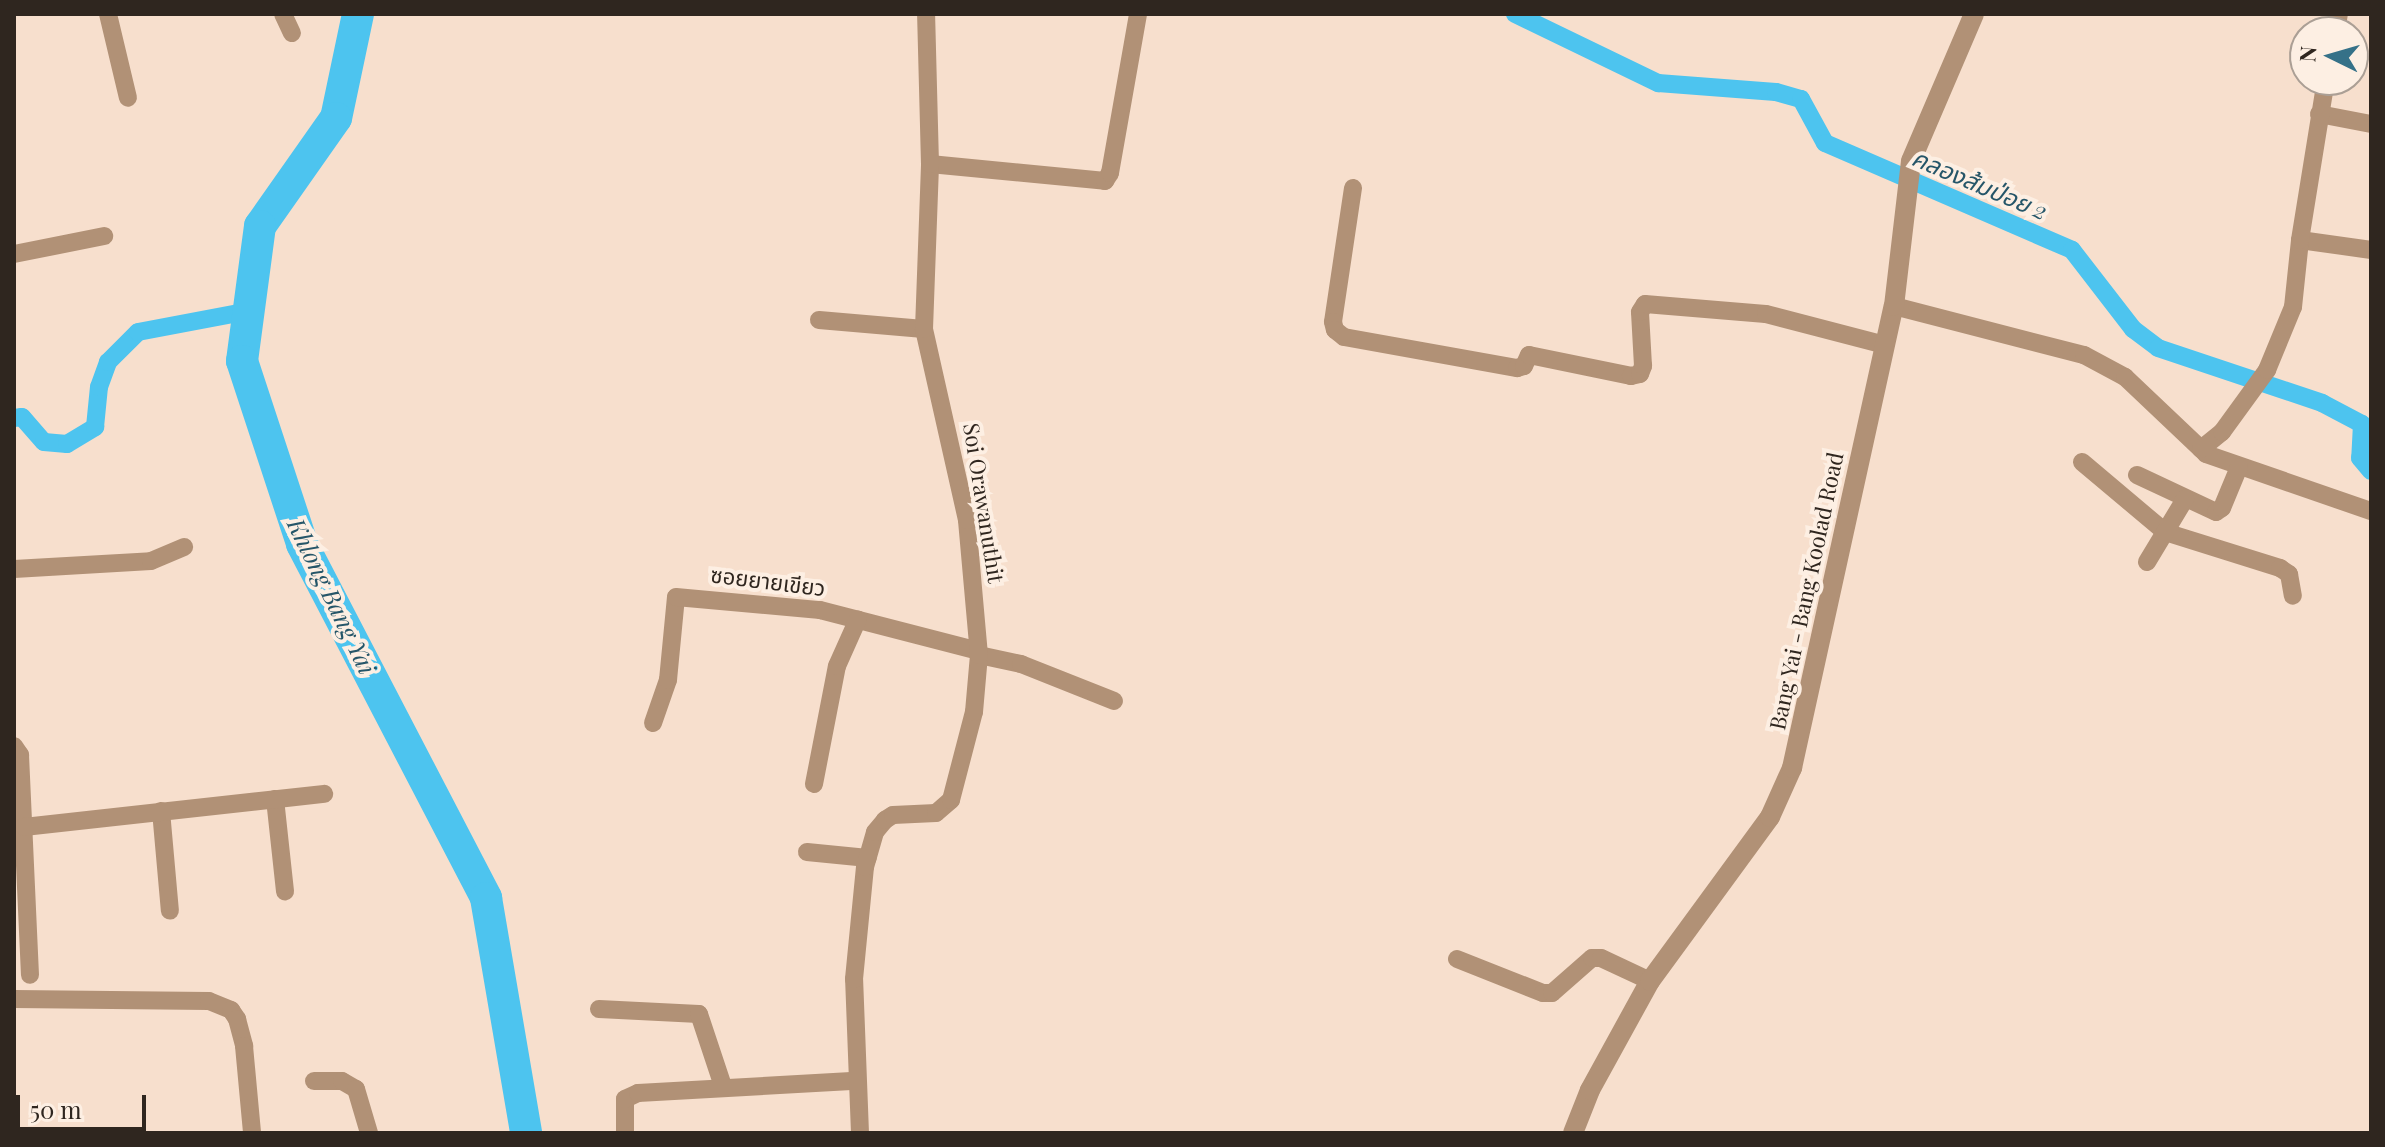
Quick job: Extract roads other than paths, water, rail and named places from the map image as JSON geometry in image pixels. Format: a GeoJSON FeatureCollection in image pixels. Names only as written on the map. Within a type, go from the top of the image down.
{"type":"FeatureCollection","features":[{"type":"Feature","properties":{"kind":"street"},"geometry":{"type":"LineString","coordinates":[[108,14],[128,98]]}},
{"type":"Feature","properties":{"kind":"street"},"geometry":{"type":"LineString","coordinates":[[283,14],[292,33]]}},
{"type":"Feature","properties":{"kind":"street","name":"Soi Orawanuthit"},"geometry":{"type":"LineString","coordinates":[[860,1133],[854,979],[868,858],[875,832],[885,820],[893,815],[936,813],[951,800],[974,712],[979,653],[967,520],[924,329],[930,164],[926,14]]}},
{"type":"Feature","properties":{"kind":"street"},"geometry":{"type":"LineString","coordinates":[[930,164],[1105,181],[1110,173],[1138,14]]}},
{"type":"Feature","properties":{"kind":"street","name":"Bang Yai - Bang Koolad Road"},"geometry":{"type":"LineString","coordinates":[[1573,1133],[1590,1090],[1650,981],[1770,817],[1792,768],[1894,306],[1911,161],[1974,14]]}},
{"type":"Feature","properties":{"kind":"street"},"geometry":{"type":"LineString","coordinates":[[2201,449],[2222,432],[2253,392],[2267,370],[2293,307],[2300,240],[2323,96]]}},
{"type":"Feature","properties":{"kind":"street"},"geometry":{"type":"LineString","coordinates":[[2319,114],[2371,124]]}},
{"type":"Feature","properties":{"kind":"street"},"geometry":{"type":"LineString","coordinates":[[1353,188],[1333,322],[1335,330],[1344,337],[1517,368],[1524,366],[1529,355],[1631,376],[1640,374],[1643,366],[1640,312],[1645,304],[1766,314],[1885,345]]}},
{"type":"Feature","properties":{"kind":"street"},"geometry":{"type":"LineString","coordinates":[[14,254],[104,236]]}},
{"type":"Feature","properties":{"kind":"street"},"geometry":{"type":"LineString","coordinates":[[2300,240],[2371,250]]}},
{"type":"Feature","properties":{"kind":"street"},"geometry":{"type":"LineString","coordinates":[[1894,306],[2084,355],[2125,377],[2201,449],[2239,467],[2371,511]]}},
{"type":"Feature","properties":{"kind":"street"},"geometry":{"type":"LineString","coordinates":[[819,320],[924,329]]}},
{"type":"Feature","properties":{"kind":"street"},"geometry":{"type":"LineString","coordinates":[[2082,462],[2165,532],[2280,568],[2289,574],[2293,596]]}},
{"type":"Feature","properties":{"kind":"street"},"geometry":{"type":"LineString","coordinates":[[2137,475],[2216,512],[2222,508],[2239,467]]}},
{"type":"Feature","properties":{"kind":"street"},"geometry":{"type":"LineString","coordinates":[[2147,562],[2185,499]]}},
{"type":"Feature","properties":{"kind":"street"},"geometry":{"type":"LineString","coordinates":[[14,569],[151,561],[184,547]]}},
{"type":"Feature","properties":{"kind":"street","name":"ซอยยายเขียว"},"geometry":{"type":"LineString","coordinates":[[653,723],[668,680],[676,597],[756,602],[858,619],[1021,664],[1114,701]]}},
{"type":"Feature","properties":{"kind":"street"},"geometry":{"type":"LineString","coordinates":[[814,784],[837,666],[858,619]]}},
{"type":"Feature","properties":{"kind":"street"},"geometry":{"type":"LineString","coordinates":[[14,746],[20,755],[30,975]]}},
{"type":"Feature","properties":{"kind":"street"},"geometry":{"type":"LineString","coordinates":[[24,827],[324,794]]}},
{"type":"Feature","properties":{"kind":"street"},"geometry":{"type":"LineString","coordinates":[[275,799],[285,891]]}},
{"type":"Feature","properties":{"kind":"street"},"geometry":{"type":"LineString","coordinates":[[161,811],[170,911]]}},
{"type":"Feature","properties":{"kind":"street"},"geometry":{"type":"LineString","coordinates":[[807,852],[868,858]]}},
{"type":"Feature","properties":{"kind":"street"},"geometry":{"type":"LineString","coordinates":[[1457,959],[1543,993],[1552,993],[1592,958],[1601,958],[1650,981]]}},
{"type":"Feature","properties":{"kind":"street"},"geometry":{"type":"LineString","coordinates":[[14,999],[209,1001],[231,1010],[237,1019],[244,1046],[252,1133]]}},
{"type":"Feature","properties":{"kind":"street"},"geometry":{"type":"LineString","coordinates":[[599,1009],[699,1014],[723,1086]]}},
{"type":"Feature","properties":{"kind":"street"},"geometry":{"type":"LineString","coordinates":[[314,1081],[342,1081],[356,1089],[369,1133]]}},
{"type":"Feature","properties":{"kind":"street"},"geometry":{"type":"LineString","coordinates":[[625,1133],[624,1108],[629,1096],[662,1090],[856,1081]]}},
{"type":"Feature","properties":{"kind":"waterway","name":"Khlong Bang Yai"},"geometry":{"type":"LineString","coordinates":[[358,14],[336,118],[260,226],[242,361],[302,544],[486,898],[526,1133]]}},
{"type":"Feature","properties":{"kind":"waterway","name":"คลองส้มป่อย 2"},"geometry":{"type":"LineString","coordinates":[[1515,14],[1658,83],[1776,92],[1801,99],[1825,143],[2072,250],[2133,329],[2158,348],[2322,403],[2362,424],[2360,458],[2371,471]]}},
{"type":"Feature","properties":{"kind":"waterway"},"geometry":{"type":"LineString","coordinates":[[14,418],[22,417],[44,442],[67,444],[95,427],[99,387],[108,362],[138,332],[249,311]]}}]}
